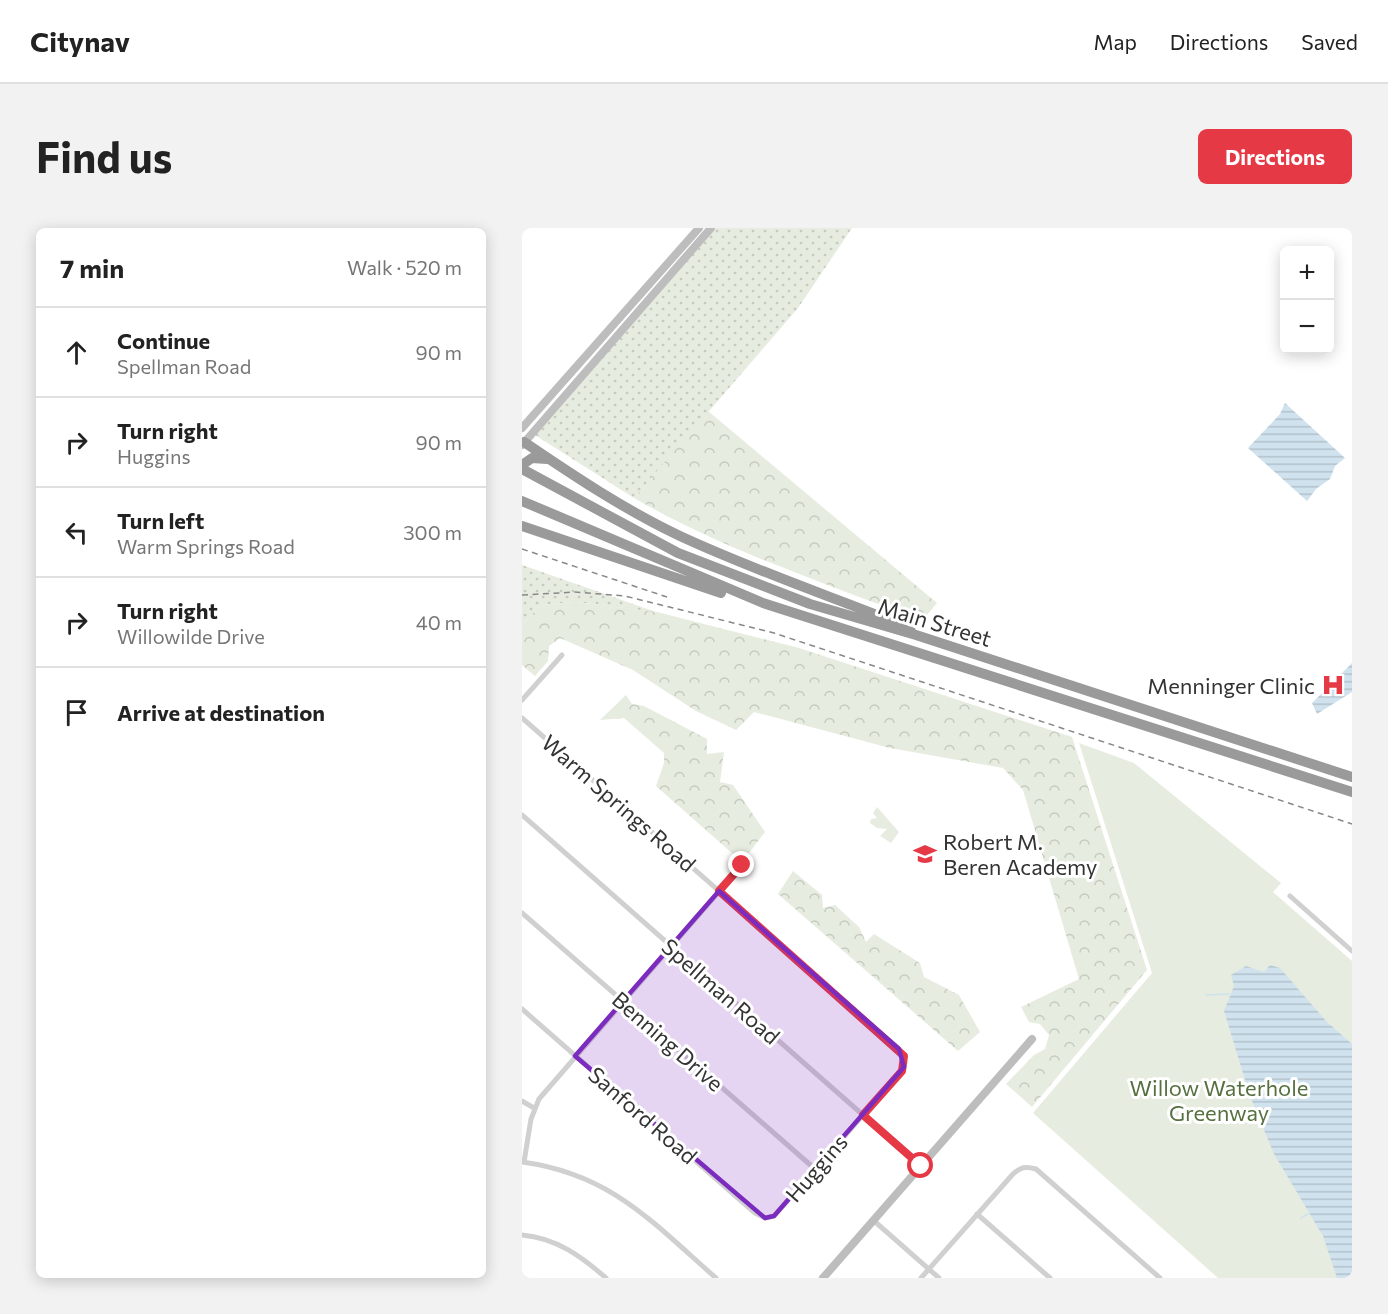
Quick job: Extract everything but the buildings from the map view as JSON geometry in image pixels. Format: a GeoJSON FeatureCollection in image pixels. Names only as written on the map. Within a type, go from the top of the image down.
{"type":"FeatureCollection","features":[{"type":"Feature","properties":{"kind":"highway"},"geometry":{"type":"LineString","coordinates":[[523,443],[602,493],[678,535],[905,626],[916,635]]}},
{"type":"Feature","properties":{"kind":"highway"},"geometry":{"type":"LineString","coordinates":[[522,467],[532,458],[550,460]]}},
{"type":"Feature","properties":{"kind":"highway","name":"Main Street"},"geometry":{"type":"LineString","coordinates":[[522,467],[549,485],[678,553],[810,604],[916,635],[1352,777]]}},
{"type":"Feature","properties":{"kind":"highway","name":"Main Street"},"geometry":{"type":"LineString","coordinates":[[522,501],[778,609],[1349,791]]}},
{"type":"Feature","properties":{"kind":"highway"},"geometry":{"type":"LineString","coordinates":[[522,526],[778,609]]}},
{"type":"Feature","properties":{"kind":"main road"},"geometry":{"type":"LineString","coordinates":[[523,443],[711,228]]}},
{"type":"Feature","properties":{"kind":"main road"},"geometry":{"type":"LineString","coordinates":[[522,428],[697,230],[702,239]]}},
{"type":"Feature","properties":{"kind":"main road"},"geometry":{"type":"LineString","coordinates":[[638,298],[645,304]]}},
{"type":"Feature","properties":{"kind":"main road"},"geometry":{"type":"LineString","coordinates":[[578,365],[586,372]]}},
{"type":"Feature","properties":{"kind":"main road"},"geometry":{"type":"LineString","coordinates":[[823,1278],[1032,1040]]}},
{"type":"Feature","properties":{"kind":"street"},"geometry":{"type":"LineString","coordinates":[[522,700],[562,655]]}},
{"type":"Feature","properties":{"kind":"street","name":"Warm Springs Road"},"geometry":{"type":"LineString","coordinates":[[522,718],[904,1056]]}},
{"type":"Feature","properties":{"kind":"street","name":"Spellman Road"},"geometry":{"type":"LineString","coordinates":[[522,815],[921,1166]]}},
{"type":"Feature","properties":{"kind":"street"},"geometry":{"type":"LineString","coordinates":[[717,1278],[639,1210],[608,1188],[571,1172],[523,1162],[534,1108],[575,1056],[742,865]]}},
{"type":"Feature","properties":{"kind":"street"},"geometry":{"type":"LineString","coordinates":[[1290,896],[1352,951]]}},
{"type":"Feature","properties":{"kind":"street","name":"Benning Drive"},"geometry":{"type":"LineString","coordinates":[[522,913],[815,1169]]}},
{"type":"Feature","properties":{"kind":"street","name":"Sanford Road"},"geometry":{"type":"LineString","coordinates":[[522,1009],[755,1213],[765,1218]]}},
{"type":"Feature","properties":{"kind":"street","name":"Huggins"},"geometry":{"type":"LineString","coordinates":[[765,1218],[774,1216],[902,1071],[904,1056]]}},
{"type":"Feature","properties":{"kind":"street"},"geometry":{"type":"LineString","coordinates":[[522,1101],[534,1108]]}},
{"type":"Feature","properties":{"kind":"street"},"geometry":{"type":"LineString","coordinates":[[921,1278],[1020,1167],[1028,1166],[1039,1172],[1160,1278]]}},
{"type":"Feature","properties":{"kind":"street"},"geometry":{"type":"LineString","coordinates":[[977,1214],[1050,1278]]}},
{"type":"Feature","properties":{"kind":"street"},"geometry":{"type":"LineString","coordinates":[[873,1220],[939,1278]]}},
{"type":"Feature","properties":{"kind":"street"},"geometry":{"type":"LineString","coordinates":[[522,1235],[543,1238],[566,1248],[606,1278]]}},
{"type":"Feature","properties":{"kind":"highlighted area"},"geometry":{"type":"Polygon","coordinates":[[[719,891],[899,1049],[904,1067],[774,1216],[765,1218],[575,1056],[719,891]]]}},
{"type":"Feature","properties":{"kind":"green space"},"geometry":{"type":"Polygon","coordinates":[[[716,228],[852,228],[798,308],[634,498],[535,435],[716,228]]]}},
{"type":"Feature","properties":{"kind":"green space"},"geometry":{"type":"Polygon","coordinates":[[[708,411],[937,603],[922,621],[739,550],[668,517],[634,498],[708,411]]]}},
{"type":"Feature","properties":{"kind":"green space"},"geometry":{"type":"Polygon","coordinates":[[[522,565],[656,612],[576,602],[540,605],[522,626],[522,565]]]}},
{"type":"Feature","properties":{"kind":"green space"},"geometry":{"type":"Polygon","coordinates":[[[576,602],[657,612],[799,648],[1072,737],[1147,970],[1032,1107],[1006,1084],[1034,1055],[1045,1049],[1049,1035],[1040,1024],[1029,1022],[1021,1007],[1079,979],[1023,790],[1003,768],[890,748],[754,712],[736,730],[696,711],[633,670],[560,638],[549,646],[548,661],[535,676],[522,665],[522,626],[540,605],[576,602]]]}},
{"type":"Feature","properties":{"kind":"green space"},"geometry":{"type":"Polygon","coordinates":[[[626,695],[632,704],[644,706],[707,739],[707,754],[724,752],[720,782],[733,785],[765,832],[742,862],[656,786],[664,763],[664,753],[624,718],[600,720],[626,695]]]}},
{"type":"Feature","properties":{"kind":"green space","name":"Willow Waterhole Greenway"},"geometry":{"type":"Polygon","coordinates":[[[1079,743],[1134,763],[1281,883],[1273,892],[1352,961],[1352,1278],[1218,1278],[1033,1113],[1152,973],[1079,743]]]}},
{"type":"Feature","properties":{"kind":"green space"},"geometry":{"type":"Polygon","coordinates":[[[877,807],[899,832],[891,843],[880,836],[887,829],[877,828],[870,823],[871,819],[877,818],[873,813],[877,807]]]}},
{"type":"Feature","properties":{"kind":"green space"},"geometry":{"type":"Polygon","coordinates":[[[793,871],[822,895],[823,908],[835,905],[859,927],[866,942],[874,934],[920,963],[924,977],[959,995],[980,1032],[958,1051],[778,894],[793,871]]]}},
{"type":"Feature","properties":{"kind":"water"},"geometry":{"type":"Polygon","coordinates":[[[1285,403],[1345,458],[1335,466],[1330,479],[1316,489],[1307,501],[1248,448],[1280,414],[1285,403]]]}},
{"type":"Feature","properties":{"kind":"water"},"geometry":{"type":"Polygon","coordinates":[[[1352,663],[1352,692],[1317,714],[1312,703],[1352,663]]]}},
{"type":"Feature","properties":{"kind":"water"},"geometry":{"type":"Polygon","coordinates":[[[1270,965],[1280,968],[1326,1021],[1352,1044],[1352,1278],[1337,1278],[1323,1236],[1274,1154],[1250,1096],[1224,1011],[1234,986],[1231,975],[1246,966],[1264,972],[1270,965]]]}},
{"type":"Feature","properties":{"kind":"waterway"},"geometry":{"type":"LineString","coordinates":[[1206,995],[1229,994]]}},
{"type":"Feature","properties":{"kind":"waterway"},"geometry":{"type":"LineString","coordinates":[[1246,1113],[1256,1109]]}},
{"type":"Feature","properties":{"kind":"waterway"},"geometry":{"type":"LineString","coordinates":[[1301,1218],[1308,1214]]}},
{"type":"Feature","properties":{"kind":"railway"},"geometry":{"type":"LineString","coordinates":[[522,549],[667,597]]}},
{"type":"Feature","properties":{"kind":"railway"},"geometry":{"type":"LineString","coordinates":[[522,595],[575,592],[625,596],[774,633],[1352,824]]}},
{"type":"Feature","properties":{"kind":"place","name":"Menninger Clinic"},"geometry":{"type":"Point","coordinates":[1333,685]}},
{"type":"Feature","properties":{"kind":"place","name":"Robert M. Beren Academy"},"geometry":{"type":"Point","coordinates":[925,854]}},
{"type":"Feature","properties":{"kind":"route"},"geometry":{"type":"LineString","coordinates":[[742,865],[719,891],[899,1049],[904,1056],[902,1071],[863,1115],[921,1166]]}}]}
